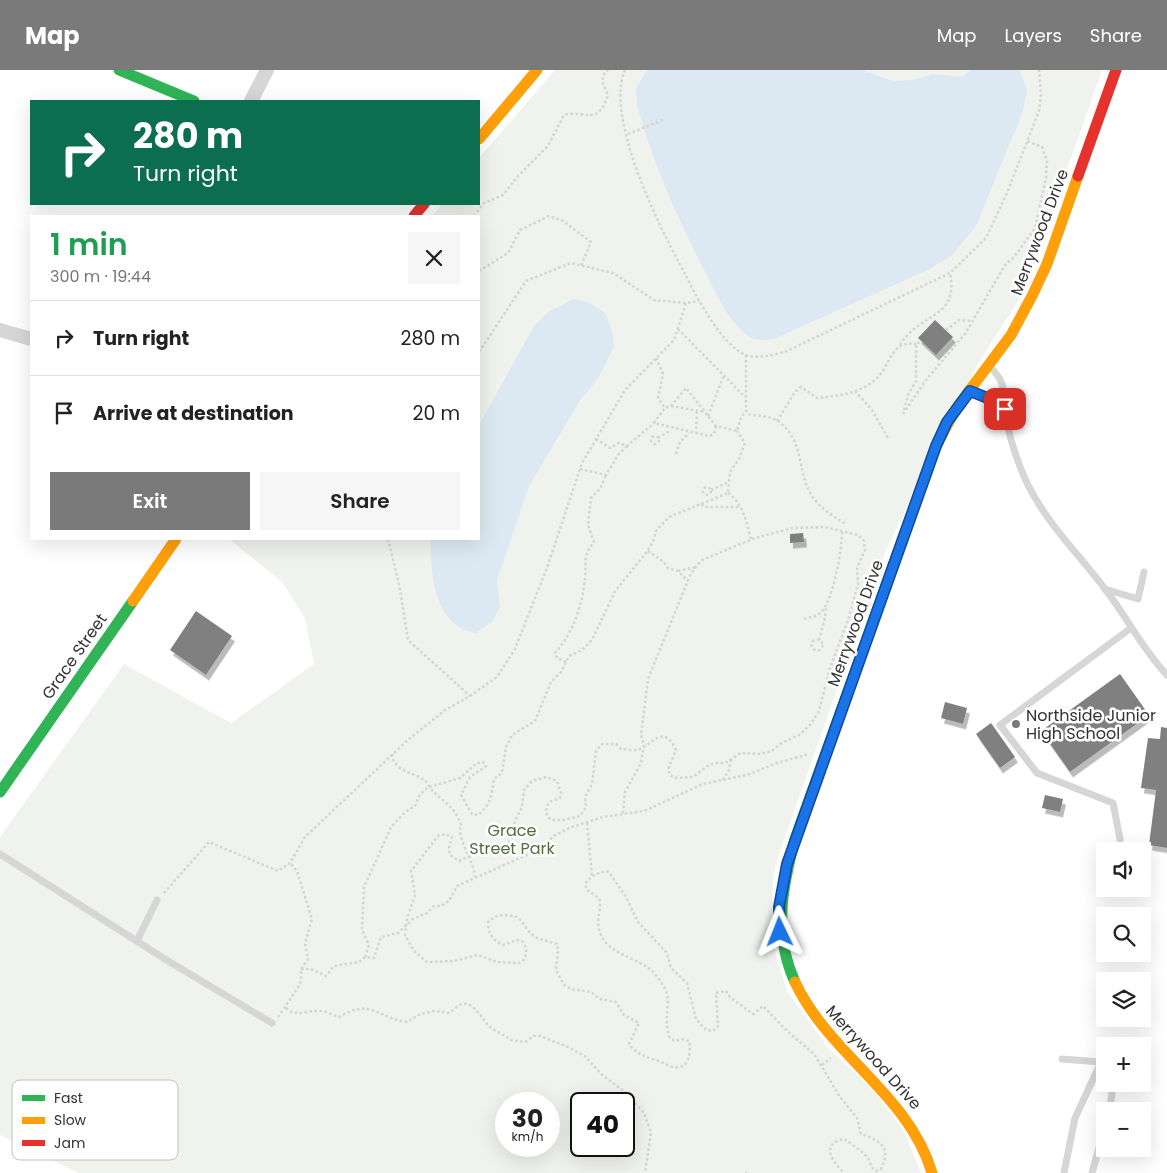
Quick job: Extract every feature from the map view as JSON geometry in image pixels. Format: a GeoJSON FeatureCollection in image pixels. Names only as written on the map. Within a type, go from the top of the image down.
{"type":"FeatureCollection","features":[{"type":"Feature","properties":{"kind":"street"},"geometry":{"type":"LineString","coordinates":[[118,70],[192,100]]}},
{"type":"Feature","properties":{"kind":"street"},"geometry":{"type":"LineString","coordinates":[[252,100],[267,70]]}},
{"type":"Feature","properties":{"kind":"street"},"geometry":{"type":"LineString","coordinates":[[480,137],[537,70]]}},
{"type":"Feature","properties":{"kind":"street","name":"Merrywood Drive"},"geometry":{"type":"LineString","coordinates":[[932,1173],[921,1140],[912,1123],[894,1100],[821,1025],[796,986],[786,959],[780,932],[779,907],[783,881],[825,755],[936,446],[947,422],[1012,335],[1043,272],[1116,72]]}},
{"type":"Feature","properties":{"kind":"street"},"geometry":{"type":"LineString","coordinates":[[415,215],[423,205]]}},
{"type":"Feature","properties":{"kind":"street"},"geometry":{"type":"LineString","coordinates":[[0,330],[30,340]]}},
{"type":"Feature","properties":{"kind":"street","name":"Grace Street"},"geometry":{"type":"LineString","coordinates":[[0,792],[175,540]]}},
{"type":"Feature","properties":{"kind":"lane"},"geometry":{"type":"LineString","coordinates":[[989,366],[998,374],[1003,386],[1006,396],[1005,409],[1027,482],[1046,517],[1106,589],[1151,658],[1167,675]]}},
{"type":"Feature","properties":{"kind":"lane"},"geometry":{"type":"LineString","coordinates":[[970,391],[995,401],[1005,409]]}},
{"type":"Feature","properties":{"kind":"lane"},"geometry":{"type":"LineString","coordinates":[[1106,589],[1138,600],[1144,572]]}},
{"type":"Feature","properties":{"kind":"lane"},"geometry":{"type":"LineString","coordinates":[[1120,840],[1113,803],[1037,773],[1000,724],[1131,628]]}},
{"type":"Feature","properties":{"kind":"lane"},"geometry":{"type":"LineString","coordinates":[[0,854],[137,942],[272,1023]]}},
{"type":"Feature","properties":{"kind":"lane"},"geometry":{"type":"LineString","coordinates":[[137,942],[157,900]]}},
{"type":"Feature","properties":{"kind":"lane"},"geometry":{"type":"LineString","coordinates":[[1062,1059],[1096,1065]]}},
{"type":"Feature","properties":{"kind":"lane"},"geometry":{"type":"LineString","coordinates":[[1064,1173],[1075,1118],[1096,1079]]}},
{"type":"Feature","properties":{"kind":"lane"},"geometry":{"type":"LineString","coordinates":[[1091,1173],[1097,1157]]}},
{"type":"Feature","properties":{"kind":"path"},"geometry":{"type":"LineString","coordinates":[[475,215],[484,203],[503,195],[518,176],[548,146],[564,115],[571,113],[583,116],[595,115],[604,107],[608,96],[602,81],[605,72],[608,70]]}},
{"type":"Feature","properties":{"kind":"path"},"geometry":{"type":"LineString","coordinates":[[626,70],[621,97],[628,134],[650,205],[699,301],[716,327],[746,354],[773,355],[788,351],[950,273],[986,238],[1039,111],[1041,78],[1039,70]]}},
{"type":"Feature","properties":{"kind":"path"},"geometry":{"type":"LineString","coordinates":[[628,134],[665,118]]}},
{"type":"Feature","properties":{"kind":"path"},"geometry":{"type":"LineString","coordinates":[[916,344],[916,381],[908,395],[903,414],[926,380],[965,334],[1005,265],[1014,257],[1035,228],[1046,178],[1047,161],[1042,147],[1027,141]]}},
{"type":"Feature","properties":{"kind":"path"},"geometry":{"type":"LineString","coordinates":[[480,270],[508,253],[520,230],[549,216],[563,221],[591,242],[581,266]]}},
{"type":"Feature","properties":{"kind":"path"},"geometry":{"type":"LineString","coordinates":[[480,350],[526,281],[571,263],[613,273],[654,300],[686,303],[699,301]]}},
{"type":"Feature","properties":{"kind":"path"},"geometry":{"type":"LineString","coordinates":[[900,346],[907,335],[925,320],[945,308],[952,297],[950,273]]}},
{"type":"Feature","properties":{"kind":"path"},"geometry":{"type":"LineString","coordinates":[[157,900],[209,842],[278,871],[290,863],[305,838],[392,754],[445,710],[470,696],[497,677],[515,649],[548,565],[580,469],[625,390],[674,340],[686,303]]}},
{"type":"Feature","properties":{"kind":"path"},"geometry":{"type":"LineString","coordinates":[[946,330],[959,320],[971,321]]}},
{"type":"Feature","properties":{"kind":"path"},"geometry":{"type":"LineString","coordinates":[[678,329],[746,398]]}},
{"type":"Feature","properties":{"kind":"path"},"geometry":{"type":"LineString","coordinates":[[777,421],[801,387],[817,398],[848,394],[876,379],[894,350],[907,342],[916,344],[921,341]]}},
{"type":"Feature","properties":{"kind":"path"},"geometry":{"type":"LineString","coordinates":[[737,431],[740,420],[746,410],[746,354]]}},
{"type":"Feature","properties":{"kind":"path"},"geometry":{"type":"LineString","coordinates":[[656,358],[663,374],[658,398],[665,408]]}},
{"type":"Feature","properties":{"kind":"path"},"geometry":{"type":"LineString","coordinates":[[708,416],[724,375]]}},
{"type":"Feature","properties":{"kind":"path"},"geometry":{"type":"LineString","coordinates":[[566,662],[556,658],[555,652],[563,644],[579,609],[585,578],[585,553],[594,542],[588,525],[591,498],[600,489],[618,455],[654,423],[665,408],[670,406],[686,388],[716,426],[737,431],[745,443],[739,459],[730,472],[728,493]]}},
{"type":"Feature","properties":{"kind":"path"},"geometry":{"type":"LineString","coordinates":[[855,391],[872,410],[889,440]]}},
{"type":"Feature","properties":{"kind":"path"},"geometry":{"type":"LineString","coordinates":[[670,406],[705,412]]}},
{"type":"Feature","properties":{"kind":"path"},"geometry":{"type":"LineString","coordinates":[[696,434],[698,410]]}},
{"type":"Feature","properties":{"kind":"path"},"geometry":{"type":"LineString","coordinates":[[746,410],[748,414],[777,421],[788,433],[800,451],[809,490],[831,515],[846,524]]}},
{"type":"Feature","properties":{"kind":"path"},"geometry":{"type":"LineString","coordinates":[[654,423],[672,429],[709,436],[714,434],[716,426]]}},
{"type":"Feature","properties":{"kind":"path"},"geometry":{"type":"LineString","coordinates":[[658,438],[672,429]]}},
{"type":"Feature","properties":{"kind":"path"},"geometry":{"type":"LineString","coordinates":[[676,454],[680,442],[689,432]]}},
{"type":"Feature","properties":{"kind":"path"},"geometry":{"type":"LineString","coordinates":[[596,439],[610,448],[619,443],[627,446]]}},
{"type":"Feature","properties":{"kind":"path"},"geometry":{"type":"LineString","coordinates":[[580,469],[606,475]]}},
{"type":"Feature","properties":{"kind":"path"},"geometry":{"type":"LineString","coordinates":[[711,490],[729,482]]}},
{"type":"Feature","properties":{"kind":"path"},"geometry":{"type":"LineString","coordinates":[[301,969],[311,970],[326,976],[334,966],[359,962],[365,957],[369,945],[362,930],[364,887],[391,827],[405,812],[415,806],[420,794],[429,787],[460,778],[477,763],[483,762],[486,766],[470,777],[461,795],[472,814],[478,815],[482,812],[492,797],[494,779],[502,773],[506,747],[512,735],[535,721],[551,682],[574,651],[582,650],[598,631],[614,592],[648,551],[656,531],[669,517],[728,493]]}},
{"type":"Feature","properties":{"kind":"path"},"geometry":{"type":"LineString","coordinates":[[728,493],[735,498],[740,507],[751,540]]}},
{"type":"Feature","properties":{"kind":"path"},"geometry":{"type":"LineString","coordinates":[[701,505],[707,507],[740,507]]}},
{"type":"Feature","properties":{"kind":"path"},"geometry":{"type":"LineString","coordinates":[[623,813],[625,792],[641,763],[644,745],[641,735],[648,679],[696,567],[702,560],[751,540],[793,528],[813,526],[858,535],[864,541],[865,550],[857,568],[858,584],[848,620],[829,671],[819,711],[799,735],[780,744],[772,751],[761,754],[741,753],[725,763],[716,763],[709,766],[693,777],[675,778],[670,775],[668,769],[676,750],[673,744],[664,738],[657,737],[644,745],[638,750],[621,749],[616,744],[602,744],[596,750],[592,784],[586,796],[586,807],[580,816],[564,820],[550,820],[546,816],[549,802],[560,798],[561,793],[557,781],[546,777],[532,780],[524,790],[522,807],[515,821],[512,838],[503,850],[495,851],[482,845],[470,856],[459,861],[453,858],[449,848],[452,838],[445,834],[438,836],[411,870],[415,895],[405,935],[414,951],[427,962],[454,961],[478,956],[497,962],[518,963],[524,960],[527,954],[527,948],[523,942],[517,940],[504,945],[497,942],[488,928],[488,922],[500,914],[519,918],[530,933],[537,938],[557,944],[556,970],[564,985],[571,989],[591,992],[600,1000],[616,1002],[624,1015],[639,1023],[629,1044],[633,1050],[641,1056],[675,1068],[682,1066],[688,1060],[691,1051],[688,1041],[683,1039],[676,1041],[670,1038],[665,1020],[669,1000],[666,990],[652,970],[605,943],[600,934],[597,918],[601,904],[600,898],[587,890],[585,884],[592,876],[605,871],[612,876],[638,922],[668,953],[671,968],[688,983],[696,1019],[706,1030],[713,1031],[718,1026],[716,994],[726,991],[730,998],[753,1014],[763,1006],[786,1030],[814,1054],[840,1097],[857,1118],[861,1134],[878,1141],[886,1152],[886,1160],[881,1169],[876,1171],[871,1168],[867,1158],[851,1143],[844,1139],[837,1140],[832,1144],[830,1152],[834,1163],[844,1173]]}},
{"type":"Feature","properties":{"kind":"path"},"geometry":{"type":"LineString","coordinates":[[819,640],[812,641],[811,645],[814,649],[821,647],[819,640],[826,618],[826,605],[838,563],[842,532]]}},
{"type":"Feature","properties":{"kind":"path"},"geometry":{"type":"LineString","coordinates":[[388,540],[399,584],[408,640],[470,696]]}},
{"type":"Feature","properties":{"kind":"path"},"geometry":{"type":"LineString","coordinates":[[648,551],[664,562],[668,568],[678,571],[696,567]]}},
{"type":"Feature","properties":{"kind":"path"},"geometry":{"type":"LineString","coordinates":[[678,571],[688,582]]}},
{"type":"Feature","properties":{"kind":"path"},"geometry":{"type":"LineString","coordinates":[[804,619],[819,614],[826,605]]}},
{"type":"Feature","properties":{"kind":"path"},"geometry":{"type":"LineString","coordinates":[[392,754],[392,760],[398,767],[424,780],[429,787],[449,804],[458,816],[461,825],[459,830],[461,838],[473,862],[475,877]]}},
{"type":"Feature","properties":{"kind":"path"},"geometry":{"type":"LineString","coordinates":[[365,957],[374,958],[381,937],[398,933],[413,919],[427,913],[434,906],[441,906],[449,901],[457,886],[540,849],[554,836],[587,823],[623,813],[644,811],[703,784],[747,775],[801,755],[825,755]]}},
{"type":"Feature","properties":{"kind":"path"},"geometry":{"type":"LineString","coordinates":[[723,780],[729,770],[731,759]]}},
{"type":"Feature","properties":{"kind":"path"},"geometry":{"type":"LineString","coordinates":[[587,823],[592,876]]}},
{"type":"Feature","properties":{"kind":"path"},"geometry":{"type":"LineString","coordinates":[[272,1023],[286,1008],[302,981],[301,969],[308,959],[305,944],[312,919],[297,871],[290,863]]}},
{"type":"Feature","properties":{"kind":"path"},"geometry":{"type":"LineString","coordinates":[[286,1008],[290,1012],[300,1014],[322,1011],[339,1017],[355,1007],[375,1010],[391,1020],[407,1022],[420,1014],[435,1011],[449,1013],[462,1004],[466,1004],[479,1013],[491,1028],[503,1033],[510,1040],[525,1042],[534,1036],[540,1036],[568,1047],[586,1057],[601,1074],[625,1092],[644,1113],[651,1132],[645,1173]]}},
{"type":"Feature","properties":{"kind":"green space","name":"Grace Street Park"},"geometry":{"type":"Polygon","coordinates":[[[555,70],[1102,70],[1024,292],[977,365],[886,550],[777,860],[773,878],[772,924],[775,952],[787,991],[828,1048],[870,1087],[904,1131],[921,1173],[79,1173],[52,1160],[178,1160],[178,1080],[12,1080],[12,1141],[0,1135],[0,837],[124,664],[231,723],[314,664],[305,618],[282,582],[230,540],[480,540],[480,215],[433,215],[441,205],[480,205],[480,157],[555,70]]]}},
{"type":"Feature","properties":{"kind":"shaded area"},"geometry":{"type":"Polygon","coordinates":[[[647,70],[862,70],[893,81],[912,80],[933,74],[962,77],[971,70],[1020,70],[1027,90],[1023,111],[976,226],[951,256],[928,270],[776,338],[759,340],[753,339],[742,331],[724,308],[666,190],[650,148],[637,105],[636,88],[647,70]]]}},
{"type":"Feature","properties":{"kind":"shaded area"},"geometry":{"type":"Polygon","coordinates":[[[574,299],[590,303],[605,313],[612,330],[614,347],[598,379],[581,399],[529,486],[497,580],[500,607],[493,621],[476,633],[462,628],[451,620],[443,609],[437,596],[434,582],[431,540],[480,540],[480,423],[534,326],[548,312],[574,299]]]}},
{"type":"Feature","properties":{"kind":"building"},"geometry":{"type":"Polygon","coordinates":[[[935,320],[953,337],[936,355],[918,338],[935,320]]]}},
{"type":"Feature","properties":{"kind":"building"},"geometry":{"type":"Polygon","coordinates":[[[803,533],[804,542],[790,543],[790,534],[803,533]]]}},
{"type":"Feature","properties":{"kind":"building"},"geometry":{"type":"Polygon","coordinates":[[[196,611],[232,636],[206,675],[170,650],[196,611]]]}},
{"type":"Feature","properties":{"kind":"building"},"geometry":{"type":"Polygon","coordinates":[[[1120,674],[1149,715],[1070,772],[1041,731],[1120,674]]]}},
{"type":"Feature","properties":{"kind":"building"},"geometry":{"type":"Polygon","coordinates":[[[945,702],[967,708],[963,724],[941,718],[945,702]]]}},
{"type":"Feature","properties":{"kind":"building"},"geometry":{"type":"Polygon","coordinates":[[[991,723],[1015,757],[1000,768],[976,734],[991,723]]]}},
{"type":"Feature","properties":{"kind":"building"},"geometry":{"type":"Polygon","coordinates":[[[1161,727],[1167,728],[1167,848],[1151,845],[1149,842],[1156,790],[1141,788],[1148,738],[1160,739],[1161,727]]]}},
{"type":"Feature","properties":{"kind":"building"},"geometry":{"type":"Polygon","coordinates":[[[1045,795],[1063,799],[1060,812],[1042,808],[1045,795]]]}},
{"type":"Feature","properties":{"kind":"traffic: fast"},"geometry":{"type":"LineString","coordinates":[[119,70],[192,100]]}},
{"type":"Feature","properties":{"kind":"traffic: fast"},"geometry":{"type":"LineString","coordinates":[[795,982],[788,964],[782,929],[783,893],[790,857],[897,555]]}},
{"type":"Feature","properties":{"kind":"traffic: fast"},"geometry":{"type":"LineString","coordinates":[[0,792],[133,601]]}},
{"type":"Feature","properties":{"kind":"traffic: slow"},"geometry":{"type":"LineString","coordinates":[[480,138],[537,70]]}},
{"type":"Feature","properties":{"kind":"traffic: slow"},"geometry":{"type":"LineString","coordinates":[[897,555],[936,446],[957,407],[1011,335],[1032,296],[1047,264],[1078,176]]}},
{"type":"Feature","properties":{"kind":"traffic: slow"},"geometry":{"type":"LineString","coordinates":[[133,601],[175,540]]}},
{"type":"Feature","properties":{"kind":"traffic: slow"},"geometry":{"type":"LineString","coordinates":[[795,982],[810,1008],[828,1032],[888,1097],[906,1120],[921,1145],[932,1173]]}},
{"type":"Feature","properties":{"kind":"traffic: jam"},"geometry":{"type":"LineString","coordinates":[[1078,176],[1116,70]]}},
{"type":"Feature","properties":{"kind":"traffic: jam"},"geometry":{"type":"LineString","coordinates":[[415,215],[423,205]]}},
{"type":"Feature","properties":{"kind":"place","name":"Northside Junior High School"},"geometry":{"type":"Point","coordinates":[1016,724]}},
{"type":"Feature","properties":{"kind":"route"},"geometry":{"type":"LineString","coordinates":[[780,932],[779,907],[787,864],[936,446],[947,422],[970,391],[995,401],[1005,409]]}}]}
